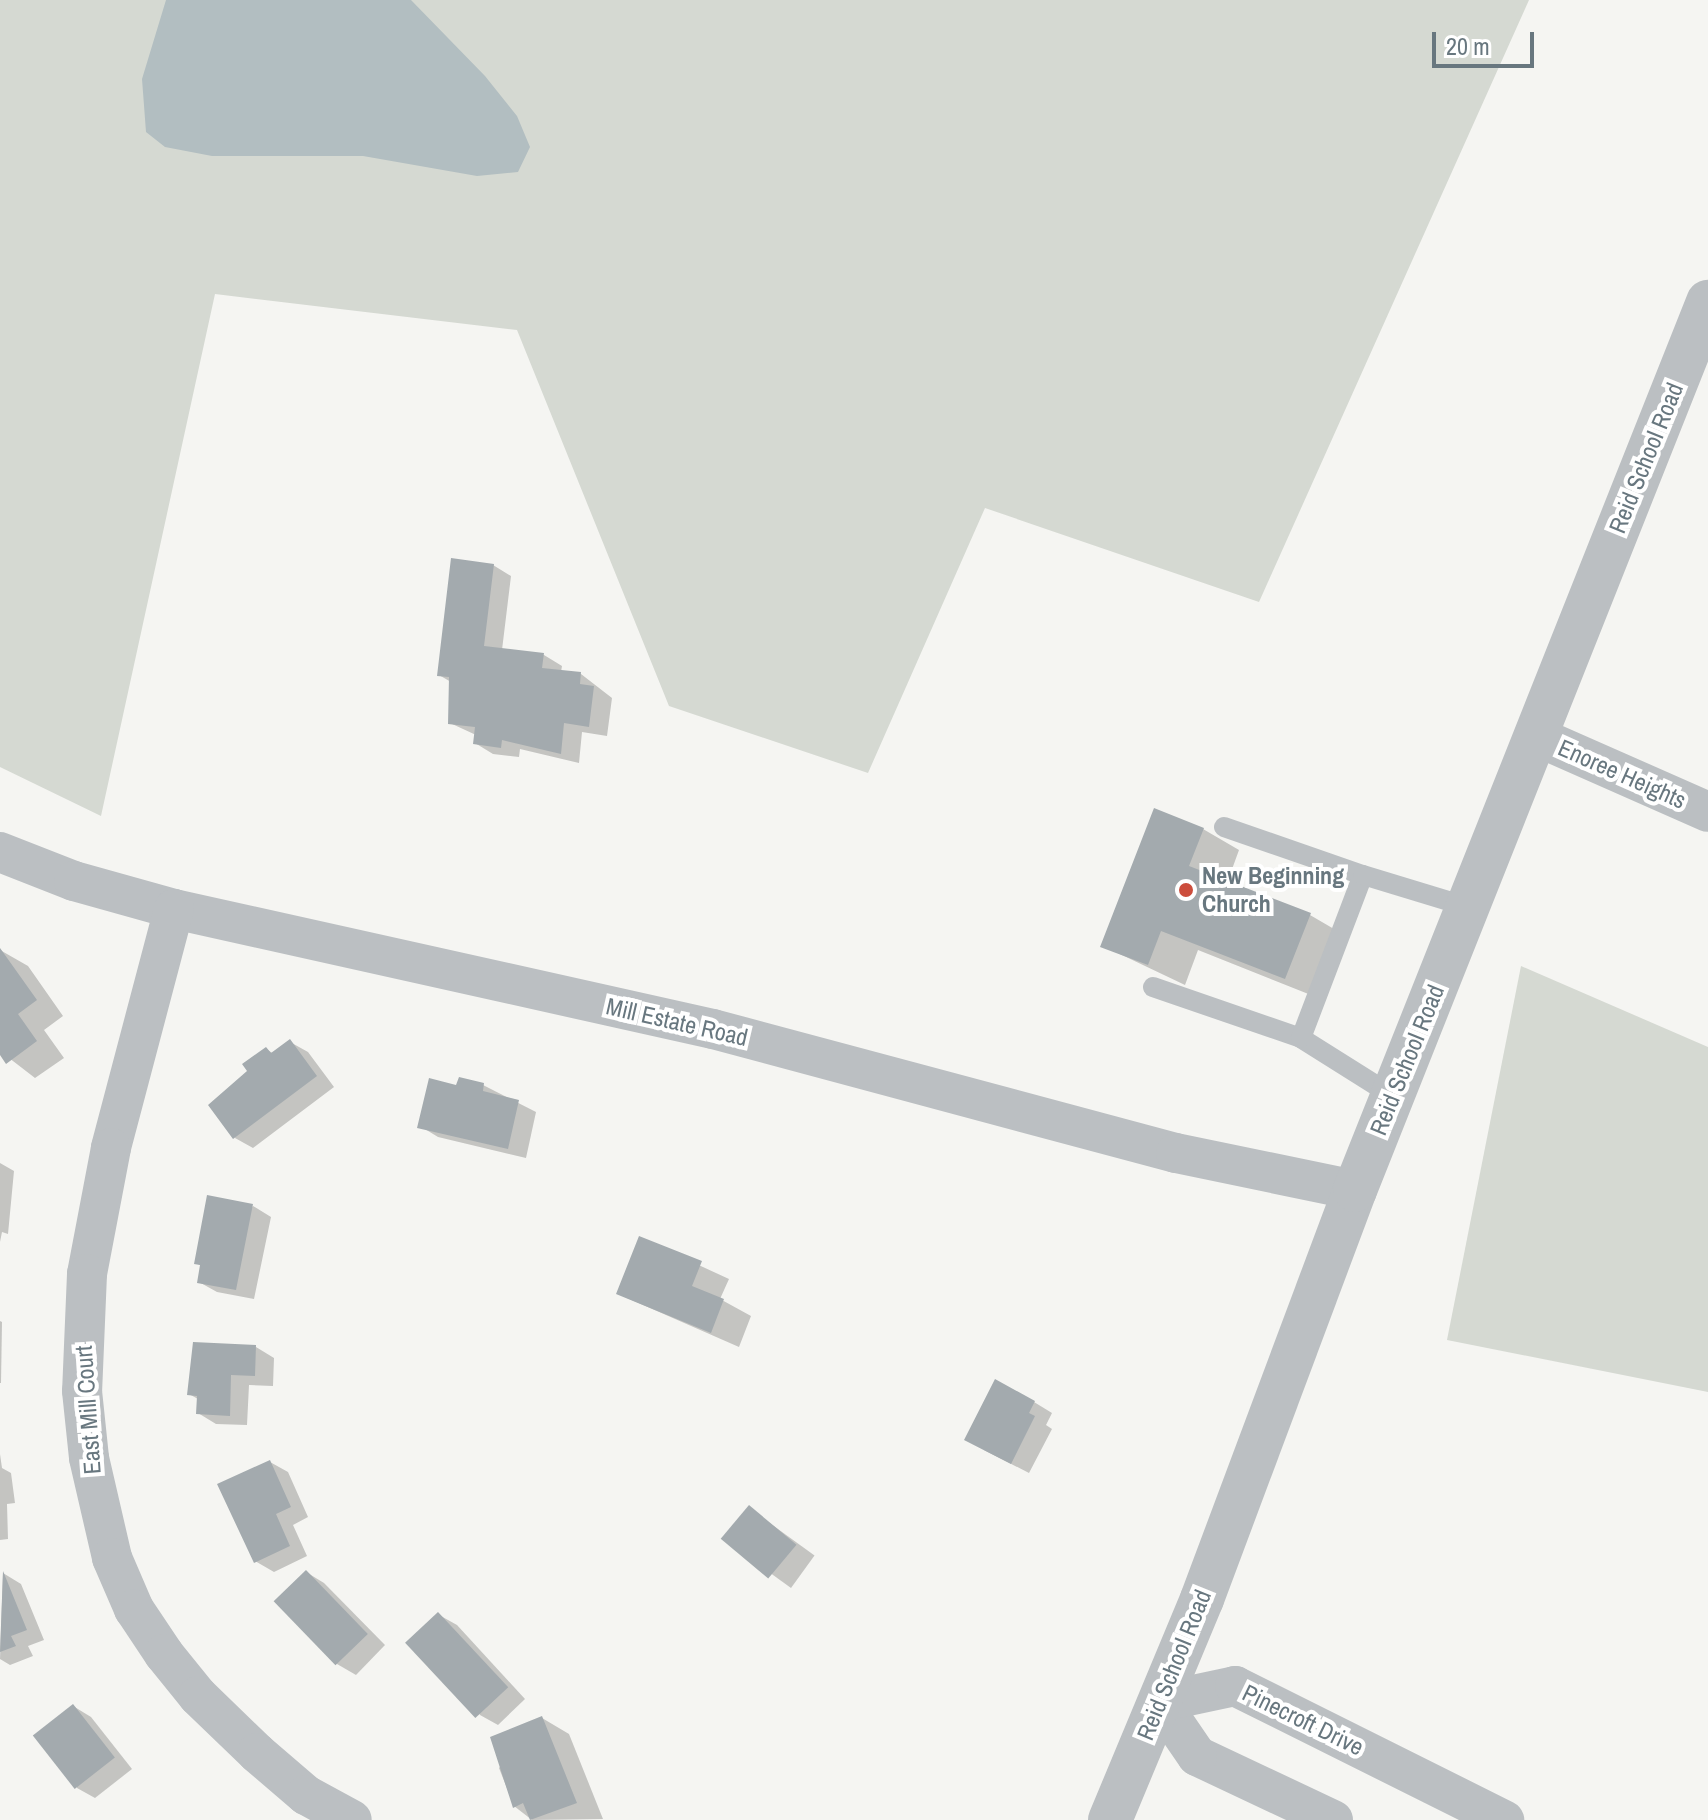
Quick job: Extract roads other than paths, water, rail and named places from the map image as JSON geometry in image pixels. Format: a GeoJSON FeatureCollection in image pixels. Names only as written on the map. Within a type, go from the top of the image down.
{"type":"FeatureCollection","features":[{"type":"Feature","properties":{"kind":"street","name":"Reid School Road"},"geometry":{"type":"LineString","coordinates":[[1110,1820],[1160,1702],[1355,1190],[1708,302]]}},
{"type":"Feature","properties":{"kind":"street","name":"Enoree Heights"},"geometry":{"type":"LineString","coordinates":[[1536,736],[1708,812]]}},
{"type":"Feature","properties":{"kind":"street","name":"Mill Estate Road"},"geometry":{"type":"LineString","coordinates":[[0,852],[74,881],[174,909],[713,1029],[1176,1153],[1355,1190]]}},
{"type":"Feature","properties":{"kind":"street","name":"East Mill Court"},"geometry":{"type":"LineString","coordinates":[[174,909],[111,1148],[87,1274],[82,1391],[92,1472],[112,1558],[134,1609],[164,1654],[198,1696],[257,1753],[306,1795],[352,1820]]}},
{"type":"Feature","properties":{"kind":"street","name":"Pinecroft Drive"},"geometry":{"type":"LineString","coordinates":[[1160,1702],[1235,1686],[1504,1820]]}},
{"type":"Feature","properties":{"kind":"street"},"geometry":{"type":"LineString","coordinates":[[1160,1702],[1197,1756],[1333,1820]]}},
{"type":"Feature","properties":{"kind":"lane"},"geometry":{"type":"LineString","coordinates":[[1224,827],[1468,907]]}},
{"type":"Feature","properties":{"kind":"lane"},"geometry":{"type":"LineString","coordinates":[[1301,1038],[1363,875]]}},
{"type":"Feature","properties":{"kind":"lane"},"geometry":{"type":"LineString","coordinates":[[1153,987],[1301,1038],[1393,1096]]}},
{"type":"Feature","properties":{"kind":"place","name":"New Beginning Church"},"geometry":{"type":"Point","coordinates":[1186,890]}}]}
